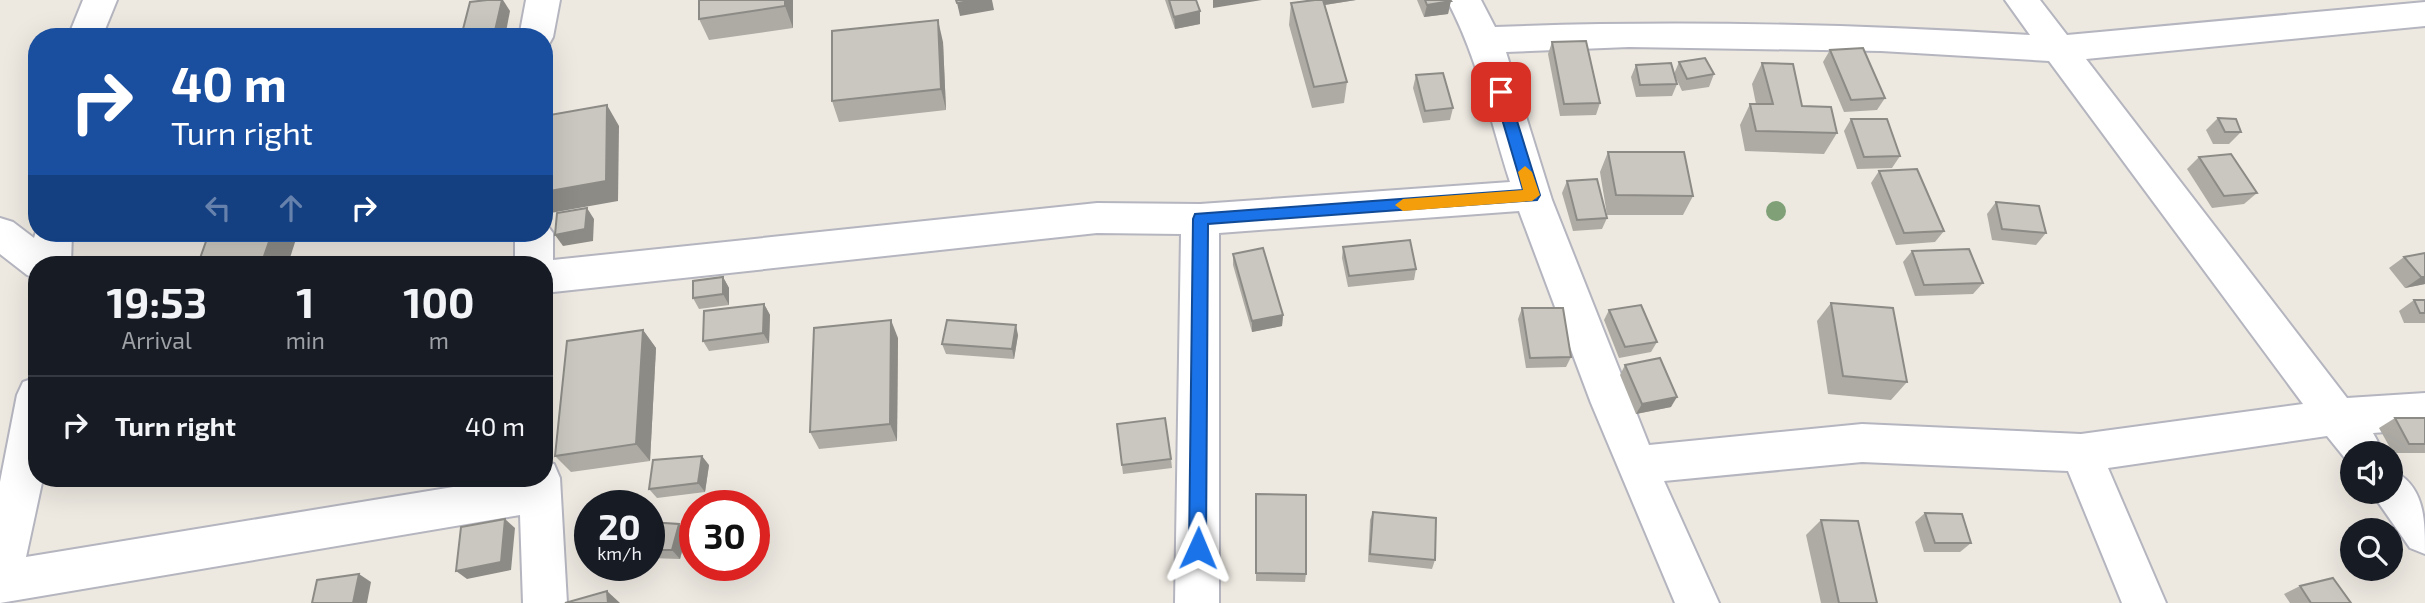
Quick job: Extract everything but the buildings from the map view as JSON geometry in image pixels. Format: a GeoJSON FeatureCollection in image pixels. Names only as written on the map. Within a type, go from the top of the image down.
{"type":"FeatureCollection","features":[{"type":"Feature","properties":{"kind":"street"},"geometry":{"type":"LineString","coordinates":[[89,28],[100,0]]}},
{"type":"Feature","properties":{"kind":"street"},"geometry":{"type":"LineString","coordinates":[[538,28],[543,0]]}},
{"type":"Feature","properties":{"kind":"street"},"geometry":{"type":"LineString","coordinates":[[1464,0],[1485,40],[1532,195],[1582,334],[1696,603]]}},
{"type":"Feature","properties":{"kind":"street"},"geometry":{"type":"LineString","coordinates":[[2022,0],[2355,441]]}},
{"type":"Feature","properties":{"kind":"street"},"geometry":{"type":"LineString","coordinates":[[1485,40],[1629,34],[1881,38],[2057,49],[2425,14]]}},
{"type":"Feature","properties":{"kind":"street"},"geometry":{"type":"LineString","coordinates":[[553,276],[1097,218],[1200,219],[1532,195]]}},
{"type":"Feature","properties":{"kind":"street"},"geometry":{"type":"LineString","coordinates":[[1197,603],[1200,219]]}},
{"type":"Feature","properties":{"kind":"street"},"geometry":{"type":"LineString","coordinates":[[0,233],[30,256]]}},
{"type":"Feature","properties":{"kind":"street"},"geometry":{"type":"LineString","coordinates":[[1638,465],[1862,443],[2081,453],[2337,417],[2425,411]]}},
{"type":"Feature","properties":{"kind":"street"},"geometry":{"type":"LineString","coordinates":[[0,577],[28,450]]}},
{"type":"Feature","properties":{"kind":"street"},"geometry":{"type":"LineString","coordinates":[[2081,453],[2144,603]]}},
{"type":"Feature","properties":{"kind":"street"},"geometry":{"type":"LineString","coordinates":[[0,582],[528,487]]}},
{"type":"Feature","properties":{"kind":"street"},"geometry":{"type":"LineString","coordinates":[[539,487],[545,603]]}},
{"type":"Feature","properties":{"kind":"street"},"geometry":{"type":"LineString","coordinates":[[2402,504],[2425,534]]}},
{"type":"Feature","properties":{"kind":"slow traffic"},"geometry":{"type":"LineString","coordinates":[[1403,205],[1532,195],[1525,172]]}},
{"type":"Feature","properties":{"kind":"route"},"geometry":{"type":"LineString","coordinates":[[1198,548],[1200,219],[1532,195],[1501,92]]}}]}
